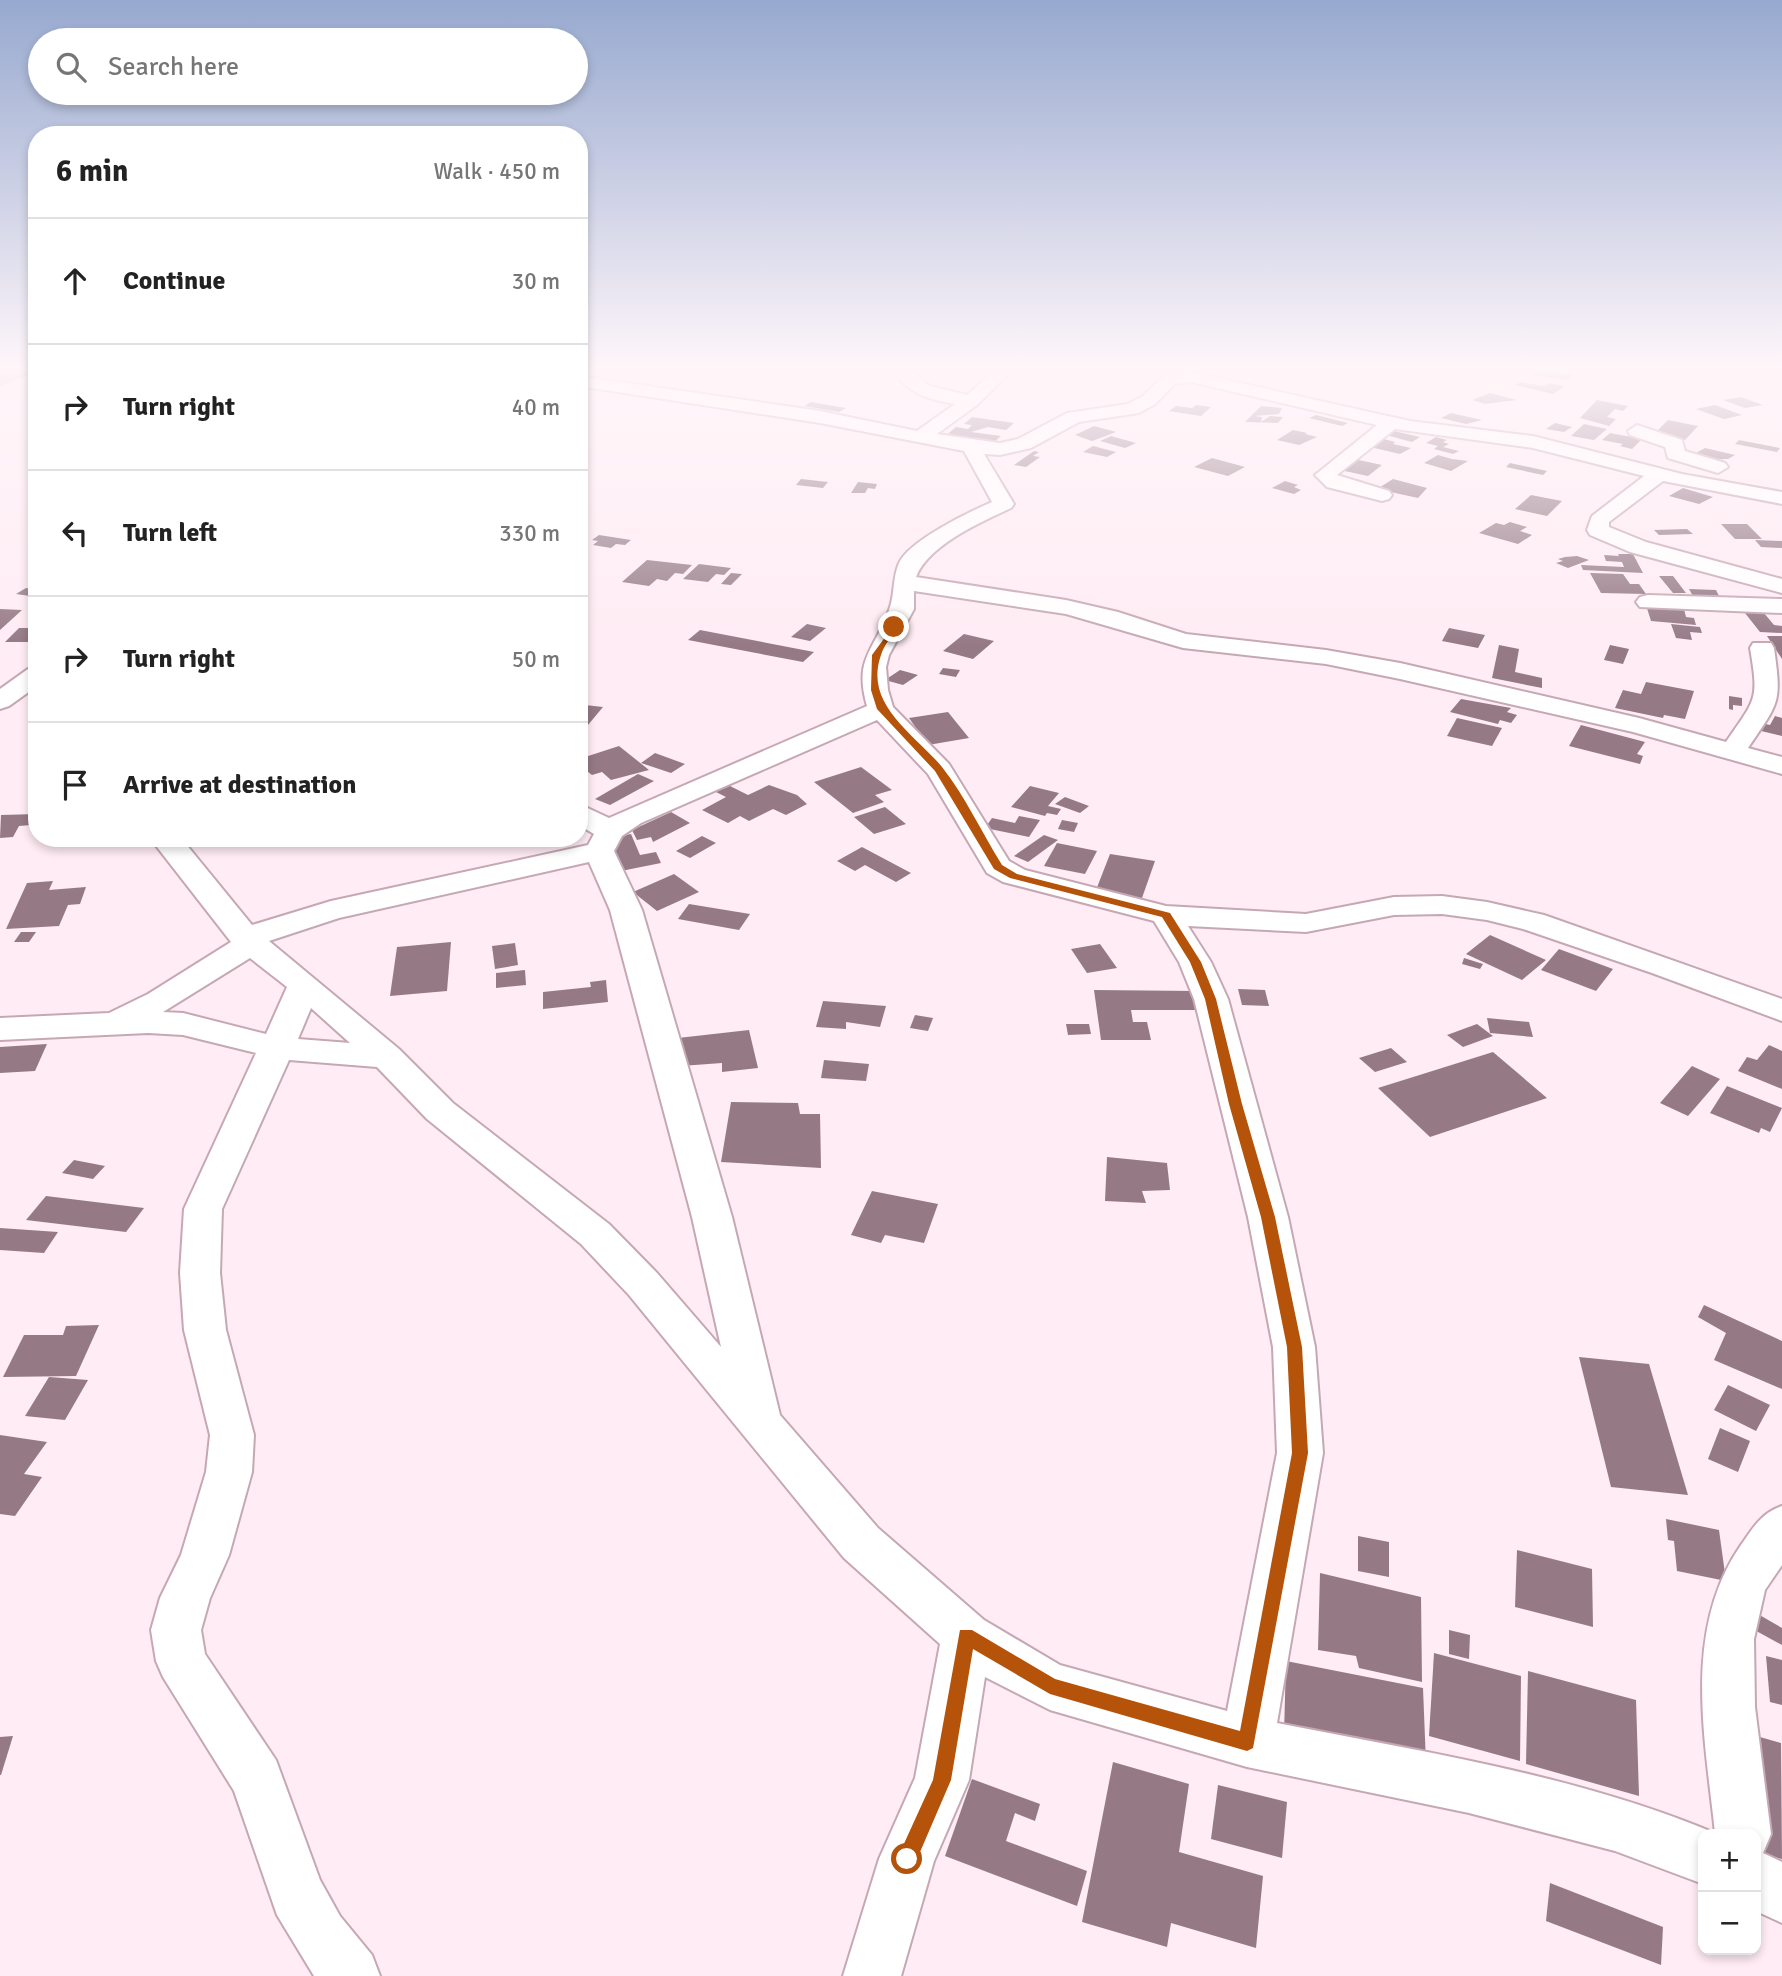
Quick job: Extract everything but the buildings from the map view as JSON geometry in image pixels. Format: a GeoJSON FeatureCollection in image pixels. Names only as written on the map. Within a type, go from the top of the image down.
{"type":"FeatureCollection","features":[{"type":"Feature","properties":{"kind":"street"},"geometry":{"type":"LineString","coordinates":[[978,462],[1004,504],[960,524],[911,561],[903,582],[902,609],[877,655],[875,690],[881,709],[939,770],[993,859],[1004,872],[1166,915],[1306,923],[1394,906],[1442,905],[1487,911],[1533,922],[1664,966],[1782,1011]]}},
{"type":"Feature","properties":{"kind":"street"},"geometry":{"type":"LineString","coordinates":[[1341,462],[1325,475],[1334,482],[1382,495]]}},
{"type":"Feature","properties":{"kind":"street"},"geometry":{"type":"LineString","coordinates":[[1639,462],[1728,470],[1782,481]]}},
{"type":"Feature","properties":{"kind":"street"},"geometry":{"type":"LineString","coordinates":[[1661,464],[1782,498]]}},
{"type":"Feature","properties":{"kind":"street"},"geometry":{"type":"LineString","coordinates":[[1661,464],[1599,520],[1598,530],[1628,544],[1782,586]]}},
{"type":"Feature","properties":{"kind":"street"},"geometry":{"type":"LineString","coordinates":[[903,582],[1066,607],[1110,617],[1184,642],[1326,657],[1520,696],[1782,766]]}},
{"type":"Feature","properties":{"kind":"street"},"geometry":{"type":"LineString","coordinates":[[1648,602],[1782,606]]}},
{"type":"Feature","properties":{"kind":"street"},"geometry":{"type":"LineString","coordinates":[[1732,752],[1765,704],[1769,687],[1762,648]]}},
{"type":"Feature","properties":{"kind":"street"},"geometry":{"type":"LineString","coordinates":[[0,701],[28,681]]}},
{"type":"Feature","properties":{"kind":"street"},"geometry":{"type":"LineString","coordinates":[[588,845],[604,841],[666,801],[881,709]]}},
{"type":"Feature","properties":{"kind":"street"},"geometry":{"type":"LineString","coordinates":[[588,823],[604,841],[626,910],[697,1164],[760,1422]]}},
{"type":"Feature","properties":{"kind":"street"},"geometry":{"type":"LineString","coordinates":[[172,847],[248,941],[305,985],[387,1057],[440,1111],[595,1234],[643,1284],[861,1543],[966,1636],[1050,1686],[1247,1742],[1469,1787],[1615,1824],[1698,1854]]}},
{"type":"Feature","properties":{"kind":"street"},"geometry":{"type":"LineString","coordinates":[[114,1023],[160,1001],[248,941],[331,910],[581,847]]}},
{"type":"Feature","properties":{"kind":"street"},"geometry":{"type":"LineString","coordinates":[[1166,915],[1195,962],[1211,999],[1236,1104],[1268,1217],[1294,1347],[1300,1453],[1247,1742]]}},
{"type":"Feature","properties":{"kind":"street"},"geometry":{"type":"LineString","coordinates":[[305,985],[279,1048],[203,1209],[200,1273],[205,1330],[232,1435],[229,1472],[205,1555],[185,1598],[176,1630],[181,1661],[257,1778],[297,1895],[320,1936],[351,1976]]}},
{"type":"Feature","properties":{"kind":"street"},"geometry":{"type":"LineString","coordinates":[[0,1028],[114,1023],[183,1024],[279,1048],[387,1057]]}},
{"type":"Feature","properties":{"kind":"street"},"geometry":{"type":"LineString","coordinates":[[1743,1829],[1729,1690],[1730,1628],[1742,1586],[1782,1526]]}},
{"type":"Feature","properties":{"kind":"street"},"geometry":{"type":"LineString","coordinates":[[872,1976],[907,1859],[942,1780],[966,1636]]}},
{"type":"Feature","properties":{"kind":"street"},"geometry":{"type":"LineString","coordinates":[[1761,1881],[1782,1895]]}},
{"type":"Feature","properties":{"kind":"route"},"geometry":{"type":"LineString","coordinates":[[894,627],[877,655],[874,667],[875,690],[881,709],[909,735],[939,770],[998,867],[1014,876],[1132,904],[1166,915],[1195,962],[1211,999],[1236,1104],[1268,1217],[1294,1347],[1300,1453],[1247,1742],[1050,1686],[1002,1660],[966,1636],[942,1780],[907,1859]]}}]}
